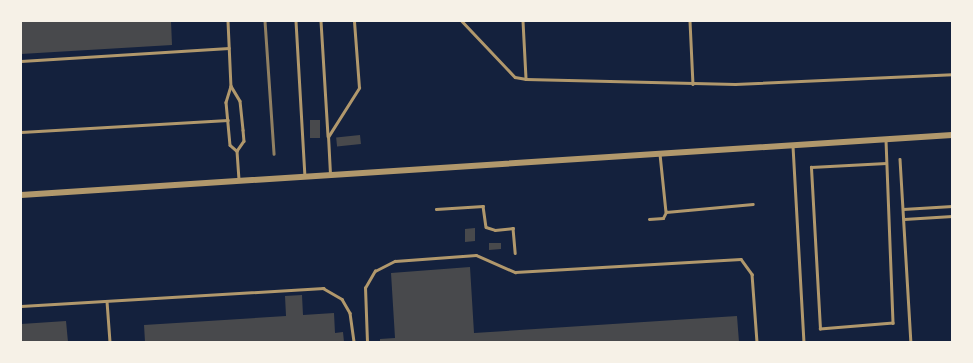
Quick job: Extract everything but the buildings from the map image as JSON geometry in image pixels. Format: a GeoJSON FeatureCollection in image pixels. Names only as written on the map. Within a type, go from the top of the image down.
{"type":"FeatureCollection","features":[{"type":"Feature","properties":{"kind":"street"},"geometry":{"type":"LineString","coordinates":[[21,195],[305,178],[660,153],[952,135]]}},
{"type":"Feature","properties":{"kind":"lane"},"geometry":{"type":"LineString","coordinates":[[228,21],[231,86],[226,102],[230,145],[237,151]]}},
{"type":"Feature","properties":{"kind":"lane"},"geometry":{"type":"LineString","coordinates":[[296,21],[305,178]]}},
{"type":"Feature","properties":{"kind":"lane"},"geometry":{"type":"LineString","coordinates":[[321,21],[330,176]]}},
{"type":"Feature","properties":{"kind":"lane"},"geometry":{"type":"LineString","coordinates":[[328,137],[358,88],[354,21]]}},
{"type":"Feature","properties":{"kind":"lane"},"geometry":{"type":"LineString","coordinates":[[462,21],[515,77],[526,79],[693,85],[952,74]]}},
{"type":"Feature","properties":{"kind":"lane"},"geometry":{"type":"LineString","coordinates":[[523,21],[526,79]]}},
{"type":"Feature","properties":{"kind":"lane"},"geometry":{"type":"LineString","coordinates":[[690,21],[693,85]]}},
{"type":"Feature","properties":{"kind":"lane"},"geometry":{"type":"LineString","coordinates":[[21,62],[229,48]]}},
{"type":"Feature","properties":{"kind":"lane"},"geometry":{"type":"LineString","coordinates":[[231,86],[240,101],[244,141],[237,151],[239,182]]}},
{"type":"Feature","properties":{"kind":"lane"},"geometry":{"type":"LineString","coordinates":[[21,132],[228,120]]}},
{"type":"Feature","properties":{"kind":"lane"},"geometry":{"type":"LineString","coordinates":[[886,139],[893,323],[820,328],[811,167],[886,163]]}},
{"type":"Feature","properties":{"kind":"lane"},"geometry":{"type":"LineString","coordinates":[[793,145],[804,342]]}},
{"type":"Feature","properties":{"kind":"lane"},"geometry":{"type":"LineString","coordinates":[[649,219],[663,218],[666,212],[660,153]]}},
{"type":"Feature","properties":{"kind":"lane"},"geometry":{"type":"LineString","coordinates":[[900,159],[911,342]]}},
{"type":"Feature","properties":{"kind":"lane"},"geometry":{"type":"LineString","coordinates":[[666,212],[753,204]]}},
{"type":"Feature","properties":{"kind":"lane"},"geometry":{"type":"LineString","coordinates":[[436,209],[483,206],[486,227],[495,230],[513,228],[515,254]]}},
{"type":"Feature","properties":{"kind":"lane"},"geometry":{"type":"LineString","coordinates":[[903,209],[952,206]]}},
{"type":"Feature","properties":{"kind":"lane"},"geometry":{"type":"LineString","coordinates":[[904,219],[952,216]]}},
{"type":"Feature","properties":{"kind":"lane"},"geometry":{"type":"LineString","coordinates":[[367,342],[365,288],[375,271],[394,261],[476,255],[515,272],[741,259],[752,274],[757,342]]}},
{"type":"Feature","properties":{"kind":"lane"},"geometry":{"type":"LineString","coordinates":[[21,306],[323,288],[342,298],[350,313],[354,342]]}},
{"type":"Feature","properties":{"kind":"lane"},"geometry":{"type":"LineString","coordinates":[[107,301],[110,342]]}},
{"type":"Feature","properties":{"kind":"railway"},"geometry":{"type":"LineString","coordinates":[[265,21],[274,154]]}}]}
